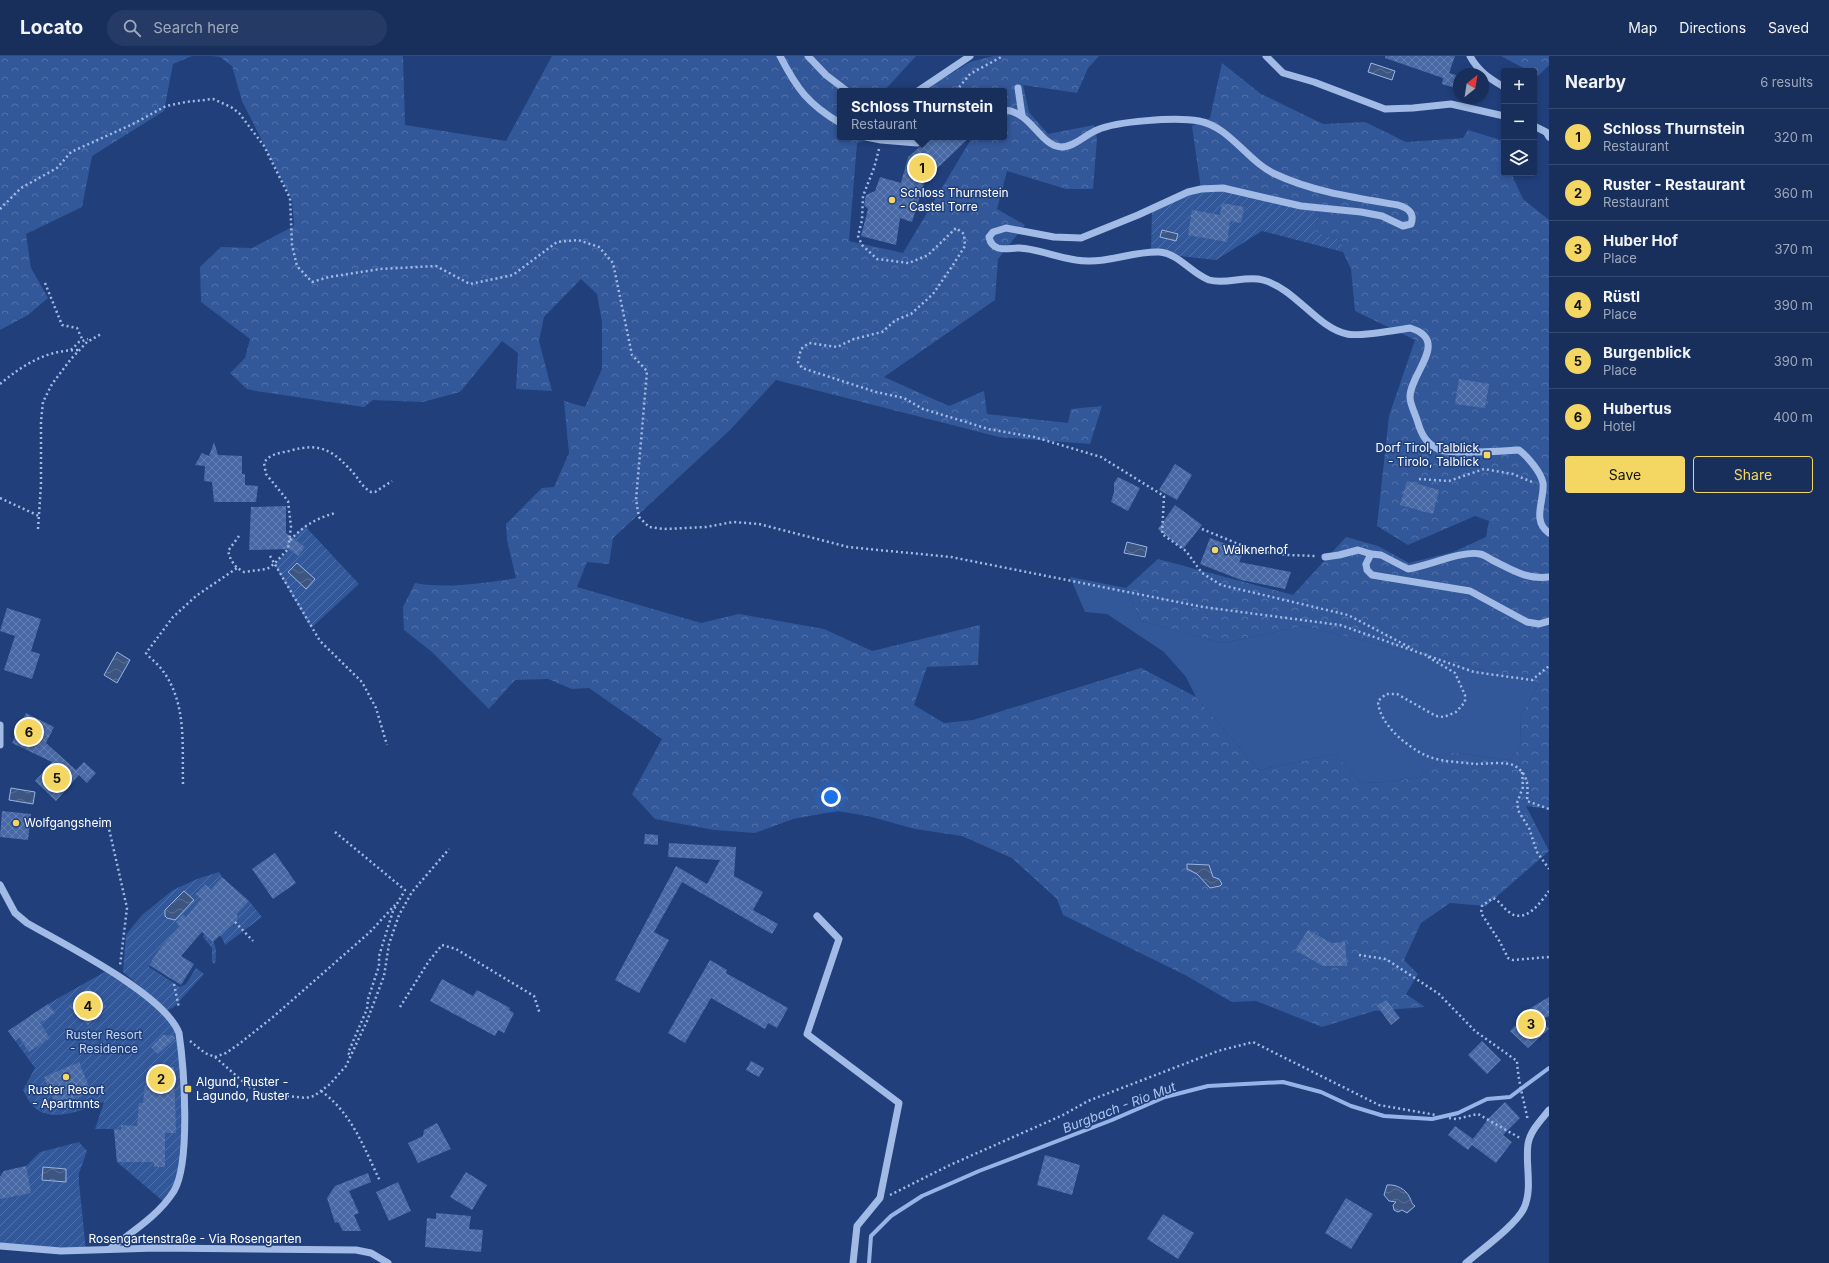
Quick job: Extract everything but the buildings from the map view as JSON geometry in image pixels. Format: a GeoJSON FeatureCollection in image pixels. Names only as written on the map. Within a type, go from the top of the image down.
{"type":"FeatureCollection","features":[{"type":"Feature","properties":{"kind":"street"},"geometry":{"type":"LineString","coordinates":[[780,56],[792,80],[806,98],[837,121]]}},
{"type":"Feature","properties":{"kind":"street"},"geometry":{"type":"LineString","coordinates":[[808,56],[826,75],[843,88]]}},
{"type":"Feature","properties":{"kind":"street"},"geometry":{"type":"LineString","coordinates":[[922,88],[970,56]]}},
{"type":"Feature","properties":{"kind":"street"},"geometry":{"type":"LineString","coordinates":[[1266,56],[1282,73],[1314,82],[1385,109],[1451,104],[1501,115]]}},
{"type":"Feature","properties":{"kind":"street"},"geometry":{"type":"LineString","coordinates":[[1470,56],[1476,66],[1488,77],[1501,85]]}},
{"type":"Feature","properties":{"kind":"street"},"geometry":{"type":"LineString","coordinates":[[1018,88],[1022,115]]}},
{"type":"Feature","properties":{"kind":"street"},"geometry":{"type":"LineString","coordinates":[[1007,111],[1022,115],[1045,138],[1061,147],[1078,142],[1097,130],[1116,124],[1184,120],[1200,121],[1224,133],[1254,161],[1274,174],[1303,186],[1398,206],[1409,210],[1412,216],[1411,224],[1403,226],[1382,216],[1361,212],[1301,206],[1223,188],[1201,188],[1188,192],[1138,215],[1081,238],[1054,237],[1006,228],[993,232],[989,237],[990,242],[995,247],[1003,249],[1031,249],[1081,261],[1092,261],[1151,252],[1166,253],[1210,280],[1251,278],[1274,284],[1298,300],[1330,326],[1347,334],[1410,328],[1419,331],[1426,338],[1429,345],[1427,354],[1410,396],[1422,437],[1441,450],[1519,450],[1532,463],[1543,482],[1539,510],[1541,522],[1549,533]]}},
{"type":"Feature","properties":{"kind":"street"},"geometry":{"type":"LineString","coordinates":[[1537,128],[1546,132],[1549,137]]}},
{"type":"Feature","properties":{"kind":"street"},"geometry":{"type":"LineString","coordinates":[[881,140],[917,143],[920,140]]}},
{"type":"Feature","properties":{"kind":"street"},"geometry":{"type":"LineString","coordinates":[[1325,556],[1339,555],[1358,550],[1381,555],[1408,569],[1467,554],[1481,554],[1527,576],[1540,578],[1549,577]]}},
{"type":"Feature","properties":{"kind":"street"},"geometry":{"type":"LineString","coordinates":[[1371,554],[1366,564],[1367,570],[1372,575],[1470,591],[1527,622],[1539,624],[1549,621]]}},
{"type":"Feature","properties":{"kind":"street"},"geometry":{"type":"LineString","coordinates":[[0,725],[0,745]]}},
{"type":"Feature","properties":{"kind":"street"},"geometry":{"type":"LineString","coordinates":[[0,885],[15,912],[27,923],[119,976],[140,991],[170,1017],[179,1033],[184,1092],[184,1134],[182,1164],[179,1179],[174,1191],[160,1208],[146,1222],[111,1248]]}},
{"type":"Feature","properties":{"kind":"street"},"geometry":{"type":"LineString","coordinates":[[817,916],[839,939],[807,1034],[900,1103],[880,1198],[857,1226],[853,1263]]}},
{"type":"Feature","properties":{"kind":"street"},"geometry":{"type":"LineString","coordinates":[[1466,1263],[1517,1218],[1523,1209],[1528,1198],[1528,1143],[1535,1127],[1549,1110]]}},
{"type":"Feature","properties":{"kind":"street","name":"Rosengartenstraße - Via Rosengarten"},"geometry":{"type":"LineString","coordinates":[[0,1246],[61,1251],[111,1248],[356,1250],[372,1253],[388,1263]]}},
{"type":"Feature","properties":{"kind":"path"},"geometry":{"type":"LineString","coordinates":[[958,88],[970,74],[1003,56]]}},
{"type":"Feature","properties":{"kind":"path"},"geometry":{"type":"LineString","coordinates":[[0,209],[21,188],[57,168],[71,152],[133,124],[166,106],[213,99],[231,107],[239,113],[264,146],[290,198],[292,245],[297,266],[312,282],[329,277],[380,269],[436,266],[470,284],[513,275],[557,242],[578,240],[599,247],[613,263],[632,355],[646,371],[636,500],[639,517],[649,527],[664,529],[706,527],[733,522],[759,524],[848,547],[951,557],[1203,606],[1340,625],[1474,672],[1532,680],[1549,666]]}},
{"type":"Feature","properties":{"kind":"path"},"geometry":{"type":"LineString","coordinates":[[881,140],[874,168],[863,196],[862,220],[858,236],[862,245],[877,259],[909,263],[928,255],[956,228],[964,234],[965,246],[933,294],[911,314],[896,320],[882,332],[854,339],[837,347],[809,343],[801,349],[798,362],[802,368],[876,392],[904,398],[923,409],[980,426],[1034,437],[1101,458],[1164,496],[1162,534],[1186,551],[1202,573],[1221,585],[1348,615],[1455,673],[1465,695],[1464,702],[1456,712],[1444,717],[1427,712],[1406,698],[1397,694],[1386,694],[1378,701],[1378,709],[1387,725],[1402,740],[1426,755],[1437,759],[1476,764],[1514,764],[1522,771],[1528,781],[1528,801],[1549,809]]}},
{"type":"Feature","properties":{"kind":"path"},"geometry":{"type":"LineString","coordinates":[[45,283],[62,325],[77,328],[83,341]]}},
{"type":"Feature","properties":{"kind":"path"},"geometry":{"type":"LineString","coordinates":[[71,350],[80,342],[101,334]]}},
{"type":"Feature","properties":{"kind":"path"},"geometry":{"type":"LineString","coordinates":[[38,529],[41,410],[52,384],[79,350],[94,337]]}},
{"type":"Feature","properties":{"kind":"path"},"geometry":{"type":"LineString","coordinates":[[0,384],[9,376],[42,356],[63,350],[79,350]]}},
{"type":"Feature","properties":{"kind":"path"},"geometry":{"type":"LineString","coordinates":[[239,536],[228,551],[230,560],[237,568],[244,572],[267,569],[288,550],[291,527],[288,501],[266,474],[264,463],[267,458],[298,448],[320,448],[333,452],[371,492],[375,492],[392,481]]}},
{"type":"Feature","properties":{"kind":"path"},"geometry":{"type":"LineString","coordinates":[[1419,479],[1449,481],[1484,470],[1513,474],[1530,480],[1542,490]]}},
{"type":"Feature","properties":{"kind":"path"},"geometry":{"type":"LineString","coordinates":[[0,498],[39,516]]}},
{"type":"Feature","properties":{"kind":"path"},"geometry":{"type":"LineString","coordinates":[[289,540],[315,519],[335,513]]}},
{"type":"Feature","properties":{"kind":"path"},"geometry":{"type":"LineString","coordinates":[[1202,529],[1254,550],[1287,555],[1325,556]]}},
{"type":"Feature","properties":{"kind":"path"},"geometry":{"type":"LineString","coordinates":[[270,556],[320,641],[362,682],[376,708],[387,745]]}},
{"type":"Feature","properties":{"kind":"path"},"geometry":{"type":"LineString","coordinates":[[183,784],[181,714],[178,697],[163,670],[146,653],[173,617],[196,596],[237,568]]}},
{"type":"Feature","properties":{"kind":"path"},"geometry":{"type":"LineString","coordinates":[[1522,771],[1523,786],[1517,803],[1519,812],[1529,828],[1538,852],[1549,869]]}},
{"type":"Feature","properties":{"kind":"path"},"geometry":{"type":"LineString","coordinates":[[107,820],[127,908],[119,976]]}},
{"type":"Feature","properties":{"kind":"path"},"geometry":{"type":"LineString","coordinates":[[215,1057],[233,1049],[273,1017],[370,932],[396,904],[405,890],[335,832]]}},
{"type":"Feature","properties":{"kind":"path"},"geometry":{"type":"LineString","coordinates":[[175,1024],[190,1041],[205,1053],[215,1057],[248,1086],[260,1093],[306,1098],[314,1096],[330,1084],[346,1066],[367,1021],[384,976],[389,944],[399,915],[412,892],[449,848]]}},
{"type":"Feature","properties":{"kind":"path"},"geometry":{"type":"LineString","coordinates":[[1549,891],[1538,906],[1527,913],[1515,916],[1510,913],[1498,900],[1493,898],[1482,906],[1480,913],[1500,942],[1508,958],[1513,960],[1549,957]]}},
{"type":"Feature","properties":{"kind":"path"},"geometry":{"type":"LineString","coordinates":[[351,1056],[348,1053],[367,1009],[379,966],[379,956],[396,904]]}},
{"type":"Feature","properties":{"kind":"path"},"geometry":{"type":"LineString","coordinates":[[235,922],[253,941]]}},
{"type":"Feature","properties":{"kind":"path"},"geometry":{"type":"LineString","coordinates":[[400,1007],[429,961],[442,945],[456,949],[534,996],[540,1014]]}},
{"type":"Feature","properties":{"kind":"path"},"geometry":{"type":"LineString","coordinates":[[1359,955],[1386,959],[1439,994],[1475,1031],[1516,1061],[1518,1079],[1523,1092],[1528,1123],[1535,1127]]}},
{"type":"Feature","properties":{"kind":"path"},"geometry":{"type":"LineString","coordinates":[[174,984],[179,1008]]}},
{"type":"Feature","properties":{"kind":"path"},"geometry":{"type":"LineString","coordinates":[[880,1198],[1063,1115],[1088,1101],[1218,1051],[1253,1042],[1379,1105],[1436,1115]]}},
{"type":"Feature","properties":{"kind":"path"},"geometry":{"type":"LineString","coordinates":[[321,1091],[340,1107],[349,1120],[380,1181]]}},
{"type":"Feature","properties":{"kind":"path"},"geometry":{"type":"LineString","coordinates":[[1449,1118],[1456,1119],[1478,1114],[1528,1143]]}},
{"type":"Feature","properties":{"kind":"green space"},"geometry":{"type":"Polygon","coordinates":[[[0,56],[192,56],[173,64],[164,111],[92,156],[82,207],[26,234],[31,268],[48,298],[28,315],[0,330],[0,56]]]}},
{"type":"Feature","properties":{"kind":"green space"},"geometry":{"type":"Polygon","coordinates":[[[212,56],[403,56],[405,125],[506,141],[552,56],[916,56],[887,88],[837,88],[837,140],[870,140],[857,143],[849,241],[903,253],[970,141],[969,140],[1007,140],[1007,88],[928,88],[970,62],[993,56],[1099,56],[1088,68],[1077,93],[1023,85],[1029,112],[1048,134],[1094,125],[1097,138],[1093,189],[1066,189],[1007,171],[997,209],[1025,225],[998,259],[995,300],[884,377],[949,406],[984,391],[987,414],[1068,423],[1071,409],[1102,406],[1090,444],[999,437],[776,380],[731,429],[613,538],[609,564],[587,562],[577,587],[701,623],[739,614],[824,629],[872,651],[980,625],[978,665],[927,667],[914,705],[944,723],[973,720],[1141,668],[1196,697],[1259,770],[1335,754],[1360,782],[1379,783],[1420,777],[1449,752],[1509,760],[1521,747],[1520,716],[1539,684],[1304,626],[1222,643],[1141,621],[1126,588],[1158,559],[1293,595],[1346,537],[1378,546],[1409,563],[1453,552],[1486,537],[1489,521],[1475,516],[1408,545],[1377,526],[1389,416],[1415,340],[1355,311],[1351,269],[1343,252],[1341,240],[1315,232],[1321,208],[1201,189],[1192,126],[1210,118],[1222,63],[1261,94],[1323,124],[1365,122],[1406,142],[1463,138],[1468,130],[1501,140],[1501,176],[1512,176],[1523,199],[1549,220],[1549,809],[1526,806],[1549,851],[1486,906],[1450,903],[1421,923],[1404,960],[1418,974],[1406,994],[1425,1007],[1374,1011],[1322,1027],[1256,1001],[1232,1002],[1185,975],[1063,915],[1057,899],[1012,858],[962,836],[915,829],[868,816],[837,811],[793,819],[755,833],[714,830],[655,819],[632,794],[662,739],[589,688],[572,689],[548,679],[515,680],[489,709],[432,652],[404,630],[403,607],[415,583],[427,585],[452,585],[516,578],[507,540],[506,524],[542,488],[554,487],[569,453],[564,401],[585,407],[602,369],[602,322],[597,294],[581,279],[544,317],[539,341],[552,391],[516,389],[518,353],[502,341],[460,392],[423,402],[373,400],[364,407],[247,389],[230,373],[245,358],[250,339],[201,302],[200,267],[221,247],[252,248],[294,226],[292,200],[242,101],[232,66],[220,57],[212,56]]]}},
{"type":"Feature","properties":{"kind":"green space"},"geometry":{"type":"Polygon","coordinates":[[[1501,56],[1549,56],[1549,65],[1538,76],[1537,68],[1523,68],[1501,56]]]}},
{"type":"Feature","properties":{"kind":"green space"},"geometry":{"type":"Polygon","coordinates":[[[1223,188],[1321,208],[1315,232],[1341,240],[1343,252],[1262,231],[1216,260],[1151,253],[1152,209],[1188,192],[1223,188]]]}},
{"type":"Feature","properties":{"kind":"green space"},"geometry":{"type":"Polygon","coordinates":[[[305,526],[359,584],[311,628],[274,564],[285,554],[288,549],[289,540],[305,526]]]}},
{"type":"Feature","properties":{"kind":"green space"},"geometry":{"type":"Polygon","coordinates":[[[1070,577],[1126,588],[1141,621],[1222,643],[1304,626],[1539,684],[1520,716],[1521,747],[1509,760],[1449,752],[1420,777],[1379,783],[1360,782],[1335,754],[1259,770],[1196,697],[1186,677],[1164,652],[1107,614],[1085,612],[1070,577]]]}},
{"type":"Feature","properties":{"kind":"green space"},"geometry":{"type":"Polygon","coordinates":[[[219,872],[222,877],[211,889],[205,884],[195,893],[201,899],[191,921],[183,914],[179,926],[160,948],[149,965],[149,967],[180,987],[186,984],[196,968],[204,974],[174,1007],[168,1010],[123,972],[126,935],[142,915],[173,890],[197,879],[219,872]]]}},
{"type":"Feature","properties":{"kind":"green space"},"geometry":{"type":"Polygon","coordinates":[[[249,901],[262,917],[225,945],[222,938],[218,934],[229,923],[233,926],[238,920],[237,914],[249,901]]]}},
{"type":"Feature","properties":{"kind":"green space"},"geometry":{"type":"Polygon","coordinates":[[[206,929],[208,936],[215,945],[215,964],[212,962],[212,948],[203,937],[206,929]]]}},
{"type":"Feature","properties":{"kind":"green space","name":"Ruster Resort - Residence"},"geometry":{"type":"Polygon","coordinates":[[[108,970],[119,976],[175,1024],[184,1092],[179,1179],[164,1202],[117,1162],[114,1129],[95,1129],[104,1102],[68,1114],[58,1115],[40,1112],[33,1106],[23,1090],[35,1068],[8,1031],[48,1004],[108,970]]]}},
{"type":"Feature","properties":{"kind":"green space"},"geometry":{"type":"Polygon","coordinates":[[[79,1142],[87,1151],[79,1173],[86,1250],[0,1246],[0,1177],[4,1171],[26,1166],[40,1152],[79,1142]]]}},
{"type":"Feature","properties":{"kind":"water"},"geometry":{"type":"Polygon","coordinates":[[[1371,63],[1395,71],[1392,80],[1368,72],[1371,63]]]}},
{"type":"Feature","properties":{"kind":"water"},"geometry":{"type":"Polygon","coordinates":[[[1162,230],[1178,234],[1176,241],[1160,237],[1162,230]]]}},
{"type":"Feature","properties":{"kind":"water"},"geometry":{"type":"Polygon","coordinates":[[[1127,542],[1147,547],[1145,557],[1124,553],[1127,542]]]}},
{"type":"Feature","properties":{"kind":"water"},"geometry":{"type":"Polygon","coordinates":[[[297,563],[315,579],[306,589],[288,572],[297,563]]]}},
{"type":"Feature","properties":{"kind":"water"},"geometry":{"type":"Polygon","coordinates":[[[117,652],[130,660],[117,683],[104,675],[117,652]]]}},
{"type":"Feature","properties":{"kind":"water"},"geometry":{"type":"Polygon","coordinates":[[[11,788],[35,792],[33,804],[9,800],[11,788]]]}},
{"type":"Feature","properties":{"kind":"water"},"geometry":{"type":"Polygon","coordinates":[[[1187,864],[1209,865],[1213,877],[1219,879],[1222,884],[1220,886],[1210,888],[1197,874],[1187,869],[1187,864]]]}},
{"type":"Feature","properties":{"kind":"water"},"geometry":{"type":"Polygon","coordinates":[[[184,891],[194,900],[175,920],[167,918],[165,916],[165,910],[184,891]]]}},
{"type":"Feature","properties":{"kind":"water"},"geometry":{"type":"Polygon","coordinates":[[[43,1167],[66,1169],[66,1182],[42,1180],[43,1167]]]}},
{"type":"Feature","properties":{"kind":"water"},"geometry":{"type":"Polygon","coordinates":[[[1387,1185],[1397,1186],[1403,1190],[1415,1206],[1407,1213],[1402,1210],[1398,1212],[1394,1210],[1393,1205],[1396,1202],[1389,1201],[1384,1195],[1387,1185]]]}},
{"type":"Feature","properties":{"kind":"waterway","name":"Burgbach - Rio Mut"},"geometry":{"type":"LineString","coordinates":[[869,1263],[871,1236],[891,1216],[922,1196],[979,1171],[1112,1120],[1165,1097],[1208,1086],[1283,1082],[1321,1092],[1351,1106],[1384,1116],[1432,1119],[1458,1113],[1487,1099],[1510,1097],[1549,1068]]}},
{"type":"Feature","properties":{"kind":"place","name":"Schloss Thurnstein"},"geometry":{"type":"Point","coordinates":[922,168]}},
{"type":"Feature","properties":{"kind":"place","name":"Schloss Thurnstein - Castel Torre"},"geometry":{"type":"Point","coordinates":[892,200]}},
{"type":"Feature","properties":{"kind":"place","name":"Dorf Tirol, Talblick - Tirolo, Talblick"},"geometry":{"type":"Point","coordinates":[1487,455]}},
{"type":"Feature","properties":{"kind":"place","name":"Walknerhof"},"geometry":{"type":"Point","coordinates":[1215,550]}},
{"type":"Feature","properties":{"kind":"place","name":"Hubertus"},"geometry":{"type":"Point","coordinates":[29,732]}},
{"type":"Feature","properties":{"kind":"place","name":"Burgenblick"},"geometry":{"type":"Point","coordinates":[57,778]}},
{"type":"Feature","properties":{"kind":"place","name":"Wolfgangsheim"},"geometry":{"type":"Point","coordinates":[16,823]}},
{"type":"Feature","properties":{"kind":"place","name":"Rüstl"},"geometry":{"type":"Point","coordinates":[88,1006]}},
{"type":"Feature","properties":{"kind":"place","name":"Huber Hof"},"geometry":{"type":"Point","coordinates":[1531,1024]}},
{"type":"Feature","properties":{"kind":"place","name":"Ruster Resort - Apartmnts"},"geometry":{"type":"Point","coordinates":[66,1077]}},
{"type":"Feature","properties":{"kind":"place","name":"Ruster - Restaurant"},"geometry":{"type":"Point","coordinates":[161,1079]}},
{"type":"Feature","properties":{"kind":"place","name":"Algund, Ruster - Lagundo, Ruster"},"geometry":{"type":"Point","coordinates":[188,1089]}}]}
